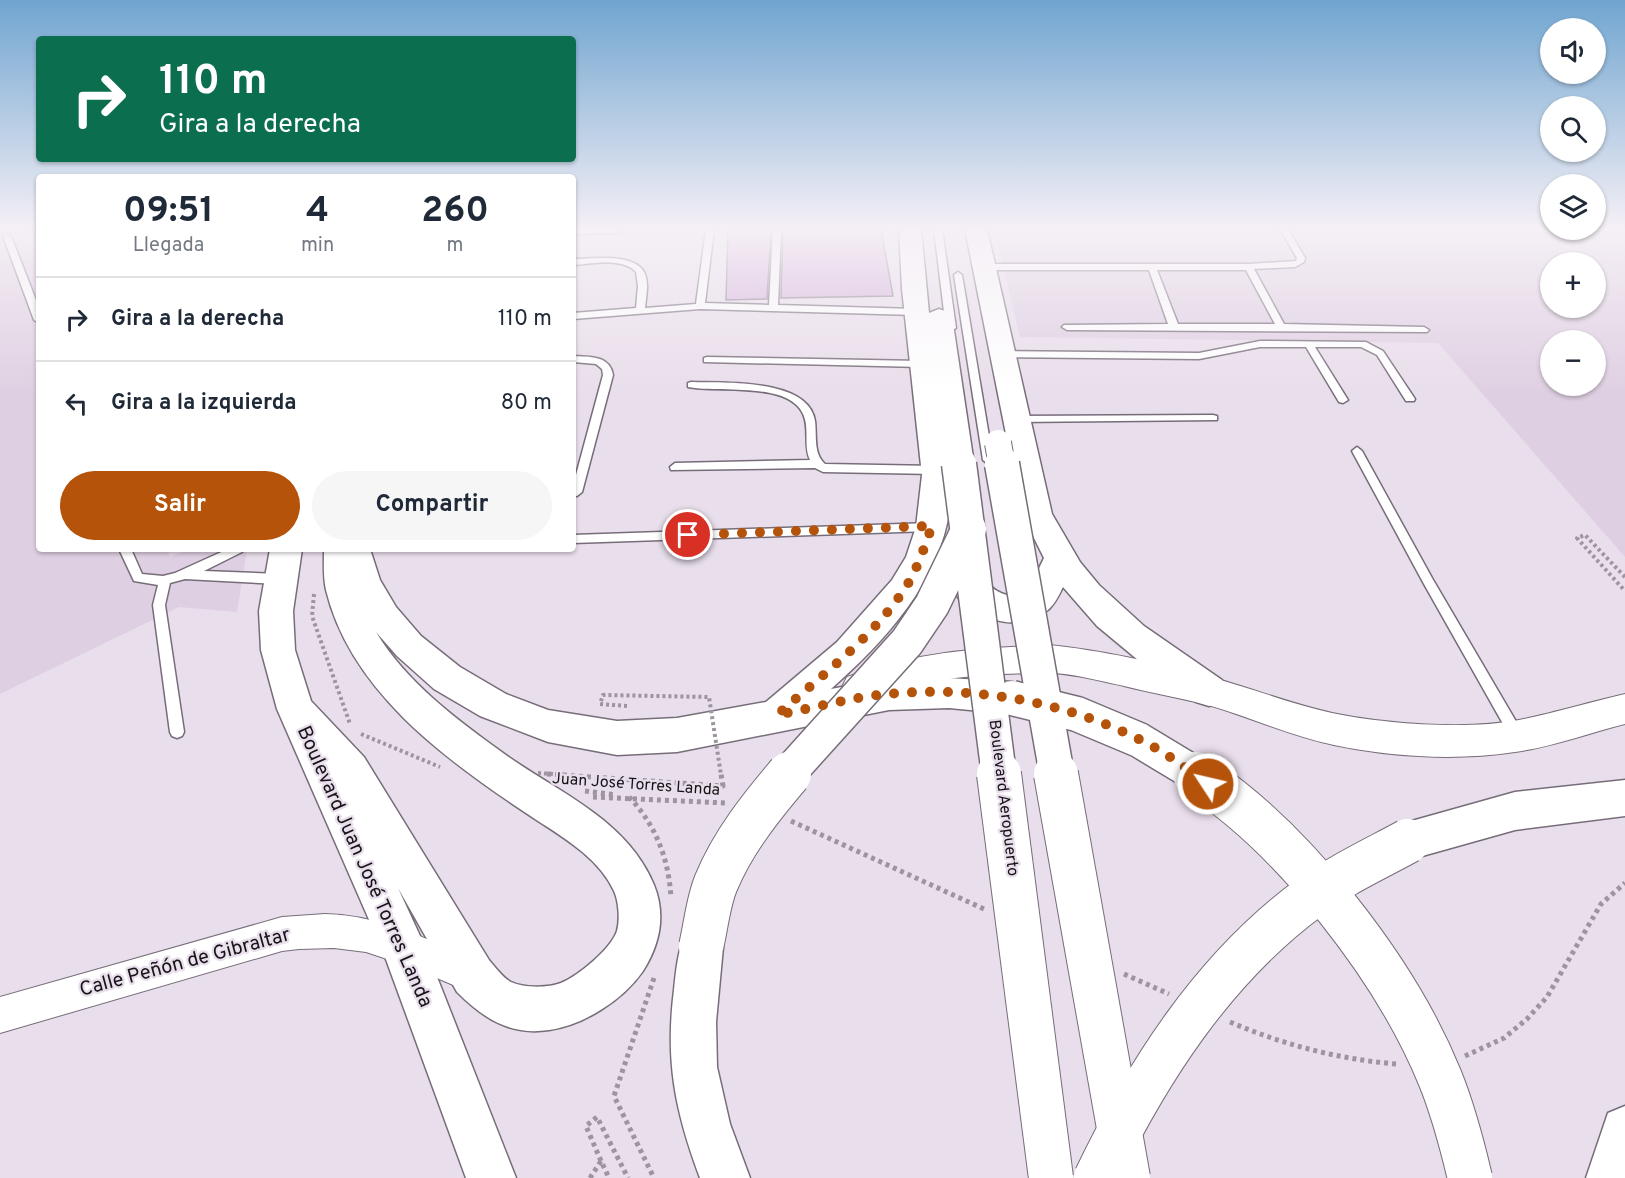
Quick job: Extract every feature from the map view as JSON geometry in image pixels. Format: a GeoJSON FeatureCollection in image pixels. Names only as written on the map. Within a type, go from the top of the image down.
{"type":"FeatureCollection","features":[{"type":"Feature","properties":{"kind":"main road"},"geometry":{"type":"LineString","coordinates":[[725,1178],[708,1133],[694,1068],[694,1007],[700,947],[715,885],[735,845],[765,802],[907,642],[932,605],[950,528],[936,473],[914,284]]}},
{"type":"Feature","properties":{"kind":"main road","name":"Boulevard Aeropuerto"},"geometry":{"type":"LineString","coordinates":[[959,284],[950,528],[1051,1178]]}},
{"type":"Feature","properties":{"kind":"main road"},"geometry":{"type":"LineString","coordinates":[[961,284],[998,443],[1128,1178]]}},
{"type":"Feature","properties":{"kind":"main road"},"geometry":{"type":"LineString","coordinates":[[963,284],[1002,354],[1038,514],[1059,559],[1116,624],[1209,691]]}},
{"type":"Feature","properties":{"kind":"main road"},"geometry":{"type":"LineString","coordinates":[[936,473],[950,515],[956,565],[972,592],[983,600],[1000,608],[1020,609],[1034,603],[1045,588],[1059,559]]}},
{"type":"Feature","properties":{"kind":"main road"},"geometry":{"type":"LineString","coordinates":[[777,715],[849,652],[904,590],[921,559],[950,528]]}},
{"type":"Feature","properties":{"kind":"main road"},"geometry":{"type":"LineString","coordinates":[[295,709],[350,769],[473,976],[499,1000],[526,1008],[557,1007],[591,990],[621,964],[637,937],[639,906],[630,879],[607,848],[578,824],[521,788],[453,737],[405,695],[375,660],[357,631],[347,607],[342,584],[340,552]]}},
{"type":"Feature","properties":{"kind":"main road"},"geometry":{"type":"LineString","coordinates":[[355,552],[369,591],[384,617],[409,646],[447,678],[493,705],[548,726],[616,738],[677,735],[889,694],[949,693],[1035,702],[1101,723],[1160,750],[1224,796],[1266,830],[1306,870],[1353,928],[1396,990],[1440,1077],[1470,1178]]}},
{"type":"Feature","properties":{"kind":"main road","name":"Boulevard Juan José Torres Landa"},"geometry":{"type":"LineString","coordinates":[[293,570],[276,611],[278,650],[295,709],[404,949],[491,1178]]}},
{"type":"Feature","properties":{"kind":"main road"},"geometry":{"type":"LineString","coordinates":[[1096,1178],[1114,1138],[1155,1068],[1204,1000],[1246,953],[1299,905],[1352,870],[1408,841],[1515,811],[1625,798]]}},
{"type":"Feature","properties":{"kind":"main road"},"geometry":{"type":"LineString","coordinates":[[1611,1178],[1625,1130]]}},
{"type":"Feature","properties":{"kind":"street"},"geometry":{"type":"LineString","coordinates":[[777,715],[891,676],[974,662],[1049,659],[1078,662],[1209,691],[1284,716],[1333,729],[1376,736],[1479,740],[1517,735],[1625,709]]}},
{"type":"Feature","properties":{"kind":"street","name":"Calle Peñón de Gibraltar"},"geometry":{"type":"LineString","coordinates":[[0,1015],[282,934],[313,931],[351,933],[380,939],[473,976]]}},
{"type":"Feature","properties":{"kind":"lane"},"geometry":{"type":"LineString","coordinates":[[26,284],[36,312]]}},
{"type":"Feature","properties":{"kind":"lane"},"geometry":{"type":"LineString","coordinates":[[640,310],[641,284]]}},
{"type":"Feature","properties":{"kind":"lane"},"geometry":{"type":"LineString","coordinates":[[700,306],[703,284]]}},
{"type":"Feature","properties":{"kind":"lane"},"geometry":{"type":"LineString","coordinates":[[773,309],[774,284]]}},
{"type":"Feature","properties":{"kind":"lane"},"geometry":{"type":"LineString","coordinates":[[959,284],[969,462]]}},
{"type":"Feature","properties":{"kind":"lane"},"geometry":{"type":"LineString","coordinates":[[960,284],[989,464]]}},
{"type":"Feature","properties":{"kind":"lane"},"geometry":{"type":"LineString","coordinates":[[1158,284],[1174,327]]}},
{"type":"Feature","properties":{"kind":"lane"},"geometry":{"type":"LineString","coordinates":[[1258,284],[1281,327]]}},
{"type":"Feature","properties":{"kind":"lane"},"geometry":{"type":"LineString","coordinates":[[576,316],[700,306],[916,312]]}},
{"type":"Feature","properties":{"kind":"lane"},"geometry":{"type":"LineString","coordinates":[[1067,327],[1424,330]]}},
{"type":"Feature","properties":{"kind":"lane"},"geometry":{"type":"LineString","coordinates":[[1002,354],[1199,356],[1260,344],[1363,344],[1376,349],[1410,399]]}},
{"type":"Feature","properties":{"kind":"lane"},"geometry":{"type":"LineString","coordinates":[[1309,344],[1342,400]]}},
{"type":"Feature","properties":{"kind":"lane"},"geometry":{"type":"LineString","coordinates":[[576,359],[599,361],[607,368],[608,375],[577,492]]}},
{"type":"Feature","properties":{"kind":"lane"},"geometry":{"type":"LineString","coordinates":[[707,360],[922,364]]}},
{"type":"Feature","properties":{"kind":"lane"},"geometry":{"type":"LineString","coordinates":[[691,385],[774,391],[789,395],[799,402],[809,415],[812,454],[816,464]]}},
{"type":"Feature","properties":{"kind":"lane"},"geometry":{"type":"LineString","coordinates":[[1016,419],[1213,418]]}},
{"type":"Feature","properties":{"kind":"lane"},"geometry":{"type":"LineString","coordinates":[[1357,452],[1433,591],[1517,735]]}},
{"type":"Feature","properties":{"kind":"lane"},"geometry":{"type":"LineString","coordinates":[[675,467],[816,464],[832,470],[936,473]]}},
{"type":"Feature","properties":{"kind":"lane"},"geometry":{"type":"LineString","coordinates":[[576,539],[950,528]]}},
{"type":"Feature","properties":{"kind":"lane"},"geometry":{"type":"LineString","coordinates":[[125,552],[138,578],[148,582],[182,575],[232,552]]}},
{"type":"Feature","properties":{"kind":"lane"},"geometry":{"type":"LineString","coordinates":[[182,575],[293,570]]}},
{"type":"Feature","properties":{"kind":"lane"},"geometry":{"type":"LineString","coordinates":[[165,580],[159,605],[177,732]]}},
{"type":"Feature","properties":{"kind":"path"},"geometry":{"type":"LineString","coordinates":[[1625,577],[1585,535],[1577,538],[1625,591]]}},
{"type":"Feature","properties":{"kind":"path"},"geometry":{"type":"LineString","coordinates":[[293,570],[353,731],[447,770]]}},
{"type":"Feature","properties":{"kind":"path"},"geometry":{"type":"LineString","coordinates":[[538,773],[723,786],[710,697],[603,695],[600,704],[627,706]]}},
{"type":"Feature","properties":{"kind":"path","name":"Juan José Torres Landa"},"geometry":{"type":"LineString","coordinates":[[586,797],[719,801],[731,804]]}},
{"type":"Feature","properties":{"kind":"path"},"geometry":{"type":"LineString","coordinates":[[788,820],[989,912]]}},
{"type":"Feature","properties":{"kind":"path"},"geometry":{"type":"LineString","coordinates":[[1455,1061],[1504,1038],[1527,1019],[1547,998],[1601,904],[1625,883]]}},
{"type":"Feature","properties":{"kind":"path"},"geometry":{"type":"LineString","coordinates":[[1118,971],[1171,995]]}},
{"type":"Feature","properties":{"kind":"path"},"geometry":{"type":"LineString","coordinates":[[1225,1019],[1257,1034],[1318,1054],[1406,1065]]}},
{"type":"Feature","properties":{"kind":"path"},"geometry":{"type":"LineString","coordinates":[[609,1178],[586,1126],[597,1117],[628,1178]]}},
{"type":"Feature","properties":{"kind":"path"},"geometry":{"type":"LineString","coordinates":[[590,1178],[601,1161]]}},
{"type":"Feature","properties":{"kind":"shaded area"},"geometry":{"type":"Polygon","coordinates":[[[0,284],[36,284],[36,552],[169,552],[170,557],[181,552],[247,552],[237,612],[179,607],[0,694],[0,284]]]}},
{"type":"Feature","properties":{"kind":"shaded area"},"geometry":{"type":"Polygon","coordinates":[[[1007,284],[1540,284],[1540,318],[1606,318],[1606,284],[1625,284],[1625,557],[1438,343],[1020,337],[1007,284]]]}},
{"type":"Feature","properties":{"kind":"building"},"geometry":{"type":"Polygon","coordinates":[[[726,284],[768,284],[767,299],[726,300],[726,284]]]}},
{"type":"Feature","properties":{"kind":"building"},"geometry":{"type":"Polygon","coordinates":[[[781,284],[891,284],[893,296],[781,298],[781,284]]]}},
{"type":"Feature","properties":{"kind":"route"},"geometry":{"type":"LineString","coordinates":[[688,535],[932,526],[921,559],[904,590],[849,652],[777,715],[889,694],[949,693],[1012,698],[1035,702],[1101,723],[1160,750],[1208,784]]}}]}
